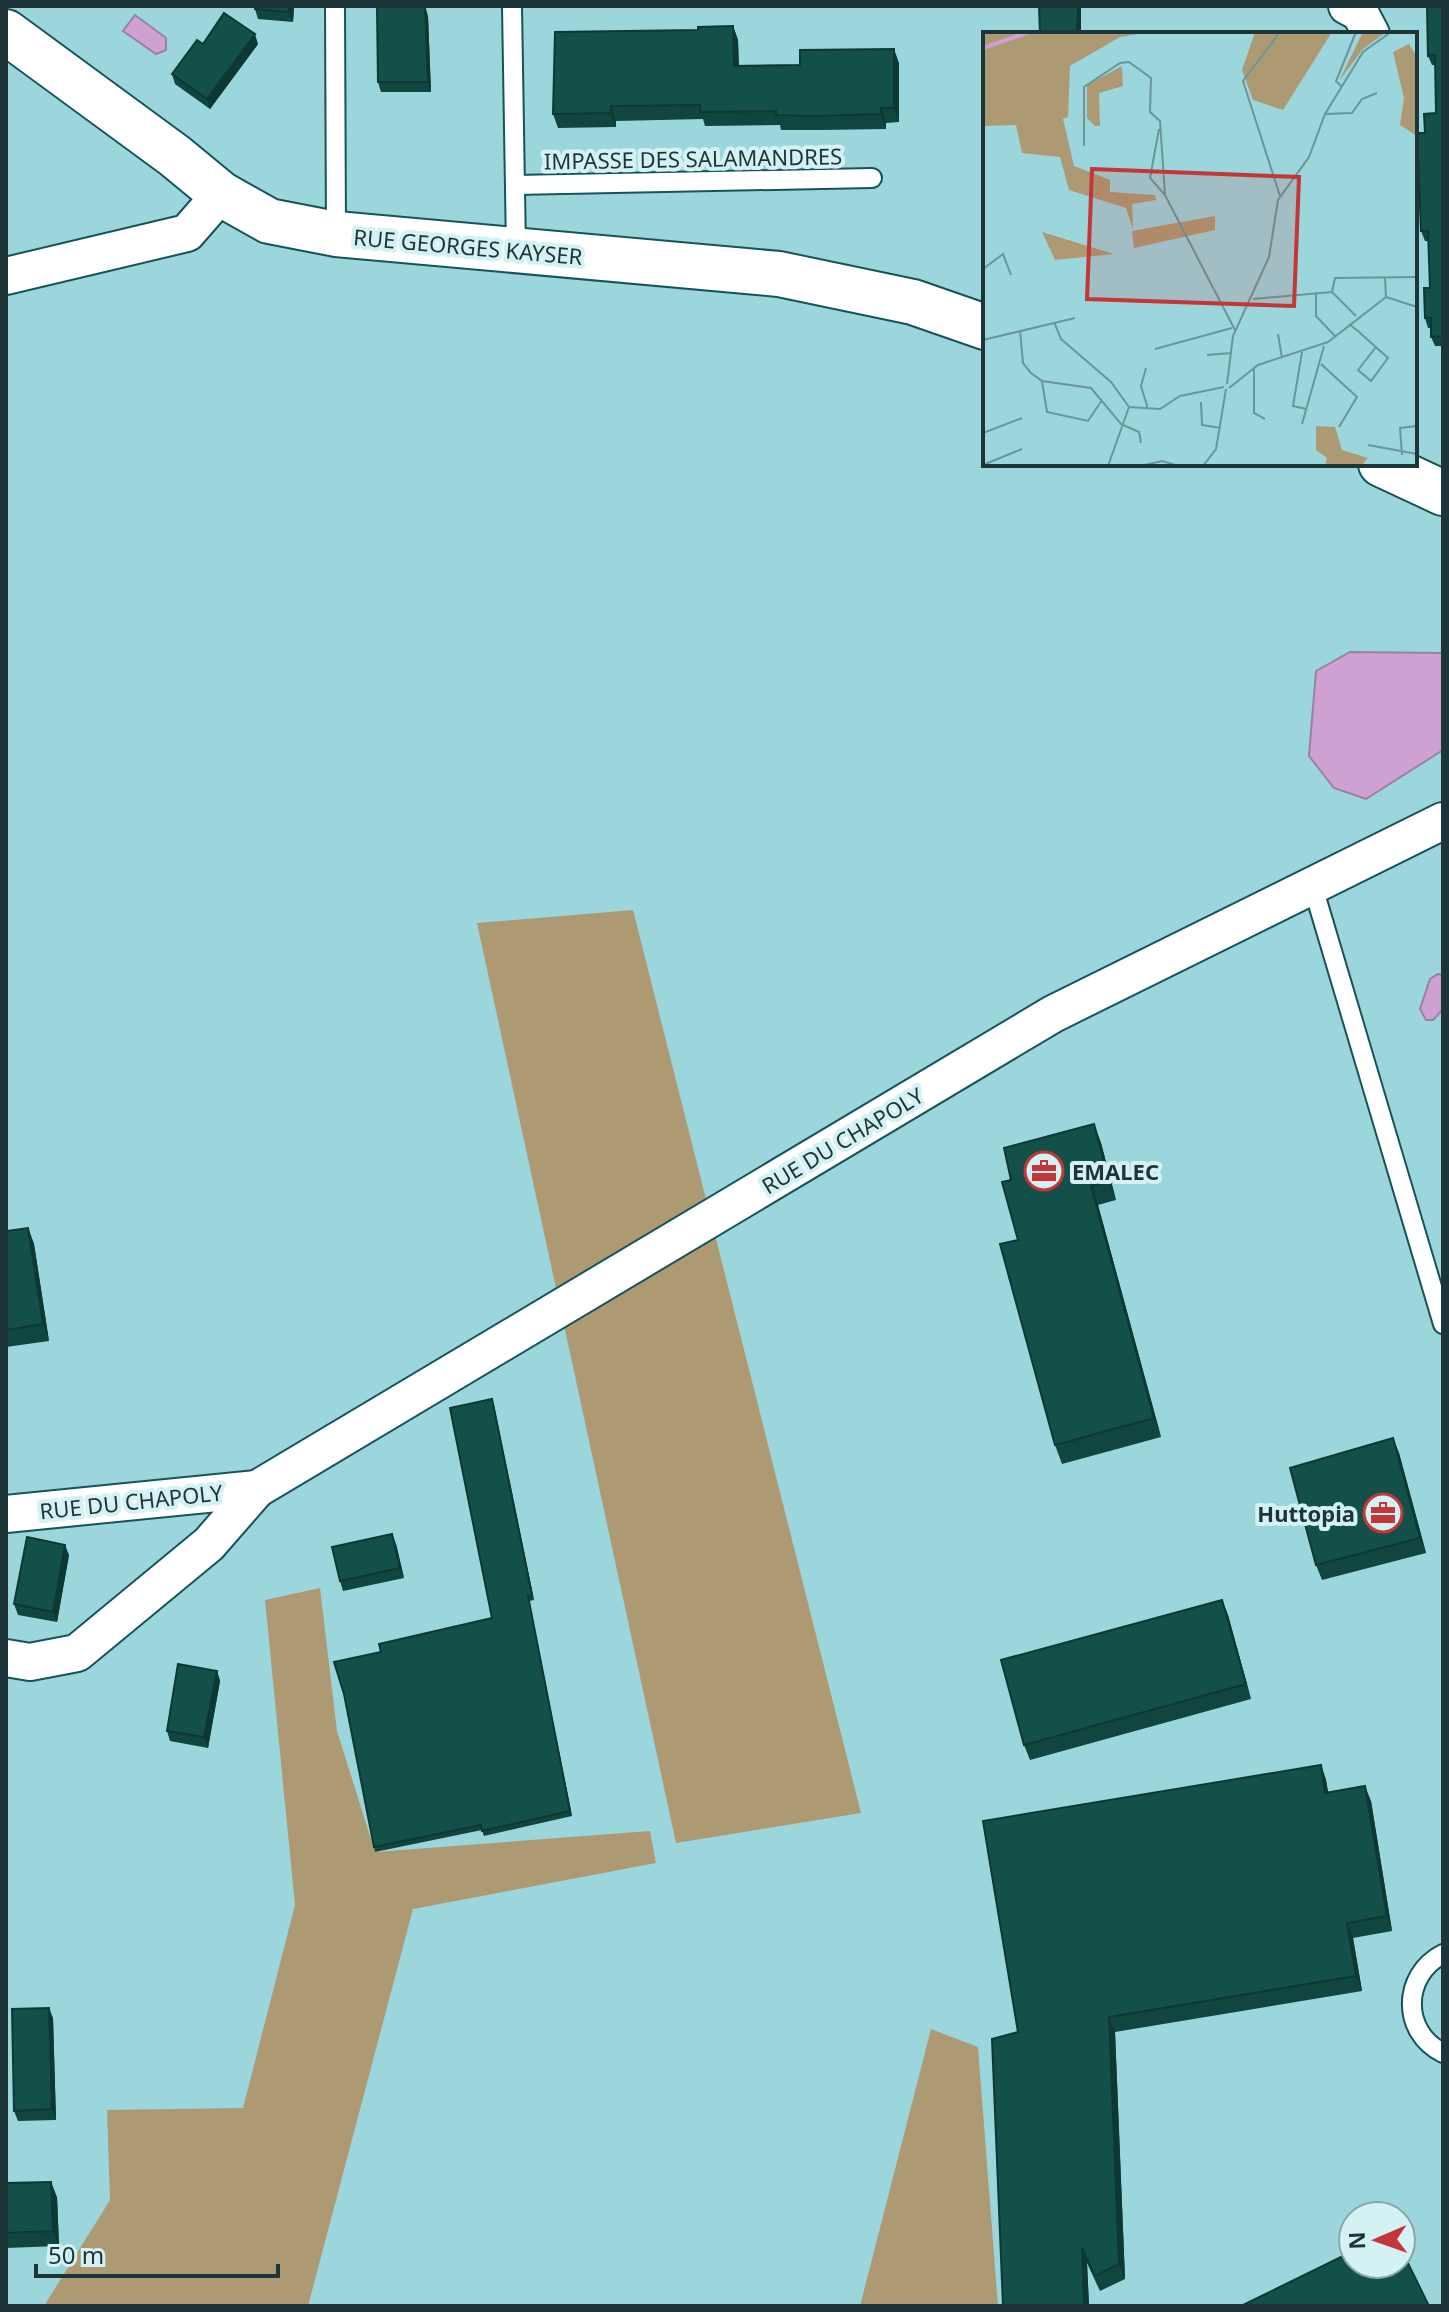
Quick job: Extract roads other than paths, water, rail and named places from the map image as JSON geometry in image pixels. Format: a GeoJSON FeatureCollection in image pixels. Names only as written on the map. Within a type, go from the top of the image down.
{"type":"FeatureCollection","features":[{"type":"Feature","properties":{"kind":"street"},"geometry":{"type":"LineString","coordinates":[[1347,6],[1360,13],[1370,32]]}},
{"type":"Feature","properties":{"kind":"street","name":"RUE GEORGES KAYSER"},"geometry":{"type":"LineString","coordinates":[[6,32],[175,156],[221,194],[269,221],[336,234],[779,274],[913,302],[983,326]]}},
{"type":"Feature","properties":{"kind":"street"},"geometry":{"type":"LineString","coordinates":[[6,276],[187,233],[221,194]]}},
{"type":"Feature","properties":{"kind":"street"},"geometry":{"type":"LineString","coordinates":[[1386,466],[1443,493]]}},
{"type":"Feature","properties":{"kind":"street","name":"RUE DU CHAPOLY"},"geometry":{"type":"LineString","coordinates":[[6,1658],[30,1662],[77,1653],[209,1544],[257,1489],[1053,1014],[1443,821]]}},
{"type":"Feature","properties":{"kind":"street","name":"RUE DU CHAPOLY"},"geometry":{"type":"LineString","coordinates":[[6,1514],[257,1489]]}},
{"type":"Feature","properties":{"kind":"lane"},"geometry":{"type":"LineString","coordinates":[[335,6],[336,234]]}},
{"type":"Feature","properties":{"kind":"lane"},"geometry":{"type":"LineString","coordinates":[[512,6],[516,250]]}},
{"type":"Feature","properties":{"kind":"lane","name":"IMPASSE DES SALAMANDRES"},"geometry":{"type":"LineString","coordinates":[[515,185],[872,178]]}},
{"type":"Feature","properties":{"kind":"lane"},"geometry":{"type":"LineString","coordinates":[[1313,887],[1443,1324]]}},
{"type":"Feature","properties":{"kind":"lane"},"geometry":{"type":"LineString","coordinates":[[1443,1954],[1421,1971],[1413,1986],[1411,2004],[1421,2036],[1443,2053]]}},
{"type":"Feature","properties":{"kind":"place","name":"EMALEC"},"geometry":{"type":"Point","coordinates":[1044,1171]}},
{"type":"Feature","properties":{"kind":"place","name":"Huttopia"},"geometry":{"type":"Point","coordinates":[1383,1513]}}]}
